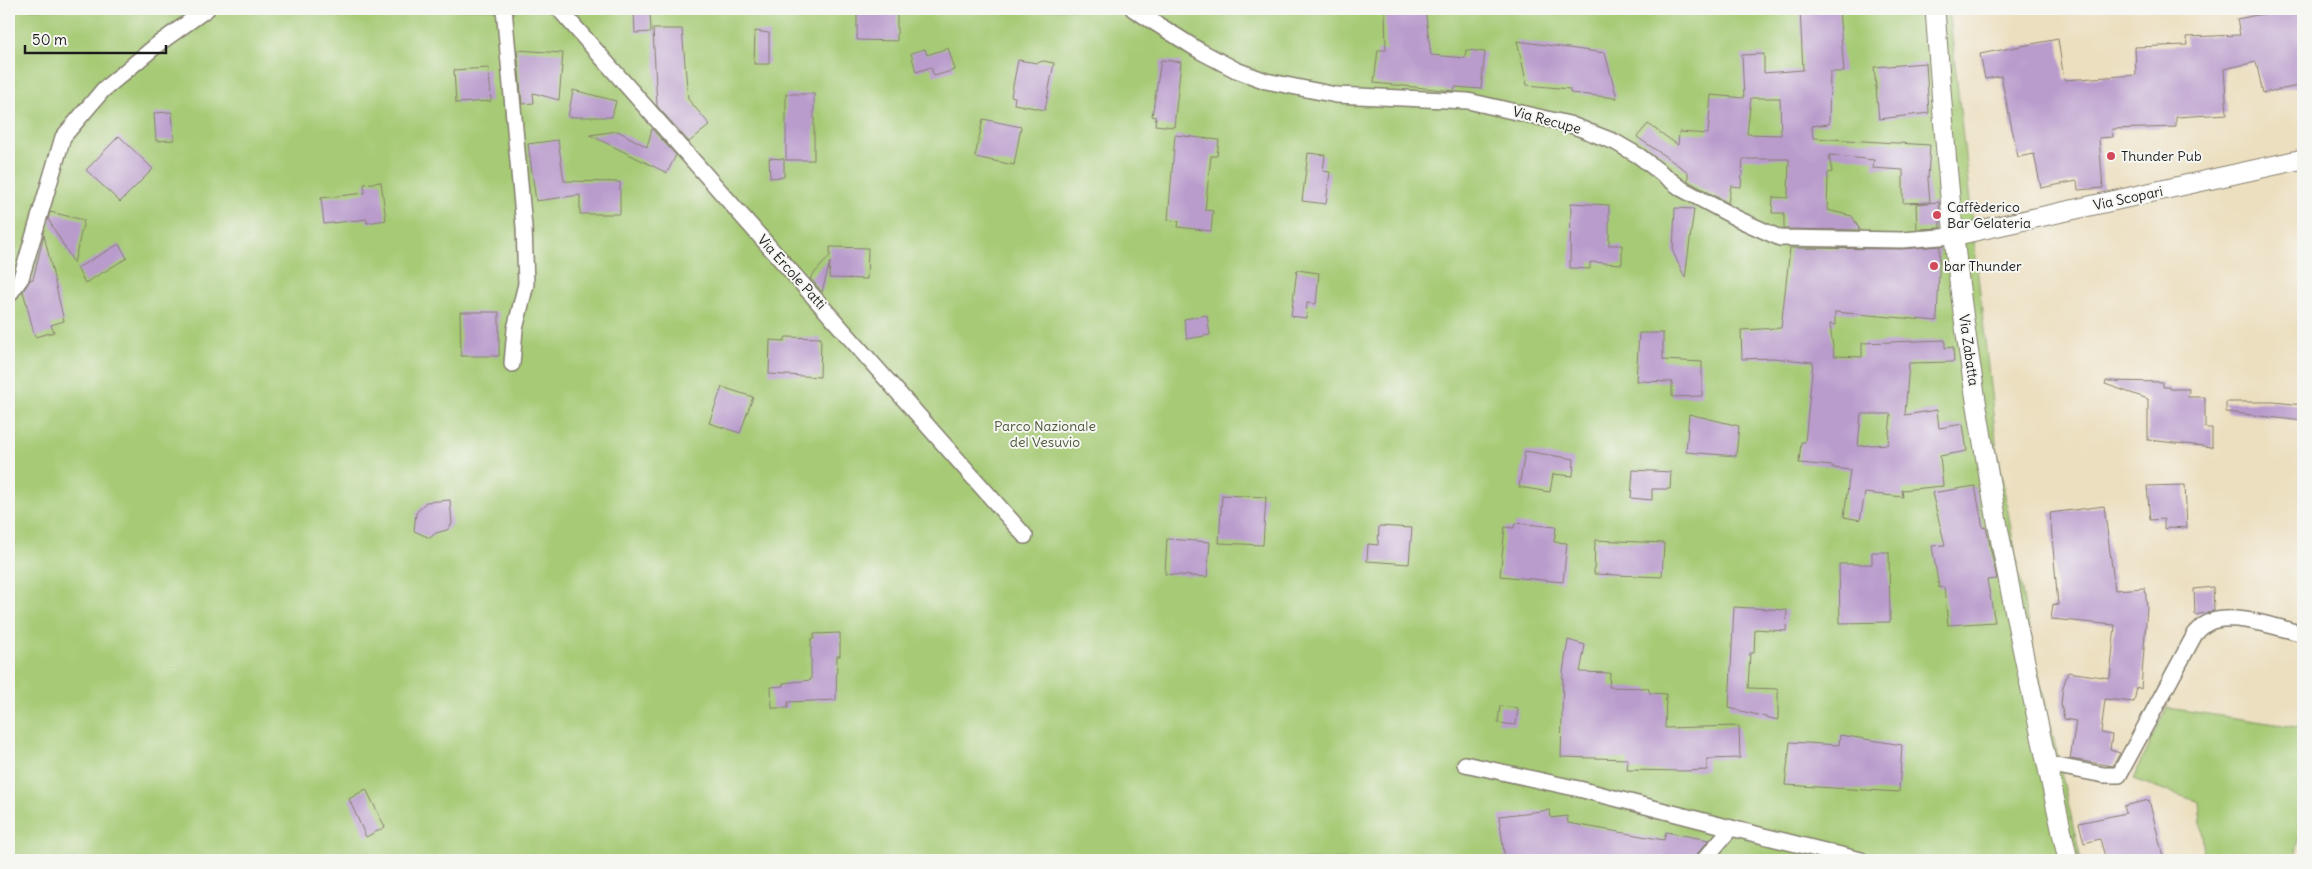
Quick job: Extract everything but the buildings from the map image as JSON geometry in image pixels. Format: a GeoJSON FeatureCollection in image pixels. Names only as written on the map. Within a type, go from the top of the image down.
{"type":"FeatureCollection","features":[{"type":"Feature","properties":{"kind":"street"},"geometry":{"type":"LineString","coordinates":[[9,295],[21,278],[64,137],[103,90],[158,44],[207,9]]}},
{"type":"Feature","properties":{"kind":"street"},"geometry":{"type":"LineString","coordinates":[[504,9],[524,227],[526,284],[515,329],[512,364]]}},
{"type":"Feature","properties":{"kind":"street","name":"Via Ercole Patti"},"geometry":{"type":"LineString","coordinates":[[559,9],[1026,536]]}},
{"type":"Feature","properties":{"kind":"street","name":"Via Recupe"},"geometry":{"type":"LineString","coordinates":[[1133,9],[1200,51],[1236,70],[1266,81],[1336,95],[1468,101],[1569,124],[1616,142],[1639,156],[1682,189],[1738,219],[1780,238],[1902,240],[1953,236]]}},
{"type":"Feature","properties":{"kind":"street","name":"Via Zabatta"},"geometry":{"type":"LineString","coordinates":[[1935,9],[1953,236],[1967,341],[1992,498],[2030,687],[2068,860]]}},
{"type":"Feature","properties":{"kind":"street","name":"Via Scopari"},"geometry":{"type":"LineString","coordinates":[[1953,236],[2303,159]]}},
{"type":"Feature","properties":{"kind":"street"},"geometry":{"type":"LineString","coordinates":[[2047,764],[2104,775],[2119,775],[2195,634],[2206,624],[2219,619],[2236,619],[2303,634]]}},
{"type":"Feature","properties":{"kind":"street"},"geometry":{"type":"LineString","coordinates":[[1465,764],[1579,789],[1861,860]]}},
{"type":"Feature","properties":{"kind":"street"},"geometry":{"type":"LineString","coordinates":[[1704,860],[1732,828]]}},
{"type":"Feature","properties":{"kind":"green space","name":"Parco Nazionale del Vesuvio"},"geometry":{"type":"Polygon","coordinates":[[[9,9],[1949,9],[1997,450],[2029,631],[2081,860],[9,860],[9,9]]]}},
{"type":"Feature","properties":{"kind":"green space"},"geometry":{"type":"Polygon","coordinates":[[[2167,708],[2303,728],[2303,815],[2295,860],[2164,860],[2204,854],[2199,802],[2133,779],[2167,708]]]}},
{"type":"Feature","properties":{"kind":"place","name":"Thunder Pub"},"geometry":{"type":"Point","coordinates":[2111,156]}},
{"type":"Feature","properties":{"kind":"place","name":"Caffèderico Bar Gelateria"},"geometry":{"type":"Point","coordinates":[1937,215]}},
{"type":"Feature","properties":{"kind":"place","name":"bar Thunder"},"geometry":{"type":"Point","coordinates":[1934,266]}}]}
